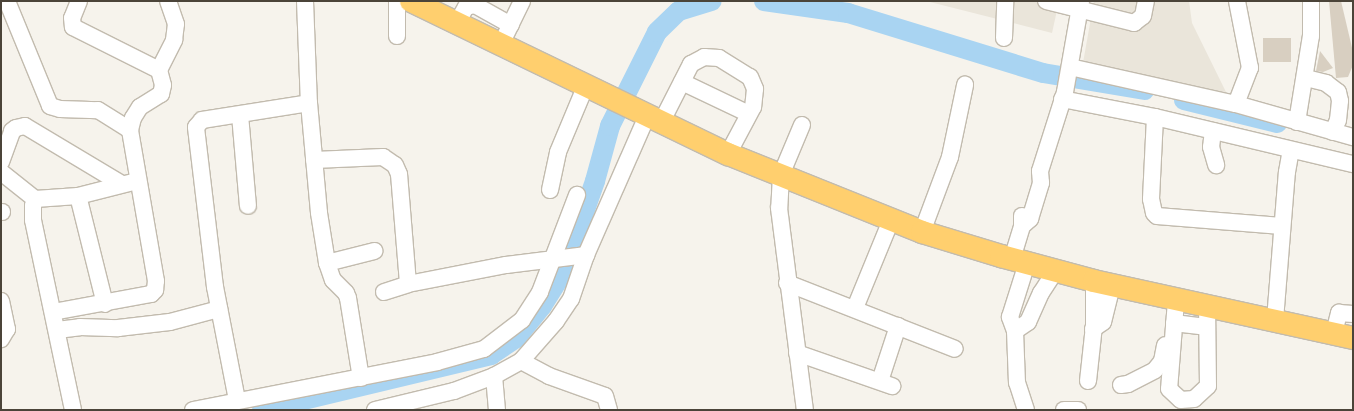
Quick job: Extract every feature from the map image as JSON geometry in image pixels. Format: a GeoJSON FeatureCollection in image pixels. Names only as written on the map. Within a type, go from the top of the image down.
{"type":"FeatureCollection","features":[{"type":"Feature","properties":{"kind":"highway"},"geometry":{"type":"LineString","coordinates":[[411,1],[728,154],[892,218],[922,232],[1020,261],[1173,300],[1206,317],[1275,320],[1343,336]]}},
{"type":"Feature","properties":{"kind":"street"},"geometry":{"type":"LineString","coordinates":[[7,1],[50,106],[102,111],[130,130]]}},
{"type":"Feature","properties":{"kind":"street"},"geometry":{"type":"LineString","coordinates":[[79,1],[72,18],[73,27],[159,70]]}},
{"type":"Feature","properties":{"kind":"street"},"geometry":{"type":"LineString","coordinates":[[53,312],[104,304],[151,294],[155,290],[156,281],[130,183],[130,130],[133,118],[140,107],[161,94],[163,85],[159,70],[174,40],[176,24],[168,1]]}},
{"type":"Feature","properties":{"kind":"street"},"geometry":{"type":"LineString","coordinates":[[305,1],[308,103],[327,263],[333,280],[346,293],[360,378]]}},
{"type":"Feature","properties":{"kind":"street"},"geometry":{"type":"LineString","coordinates":[[397,1],[397,36]]}},
{"type":"Feature","properties":{"kind":"street"},"geometry":{"type":"LineString","coordinates":[[501,44],[522,1]]}},
{"type":"Feature","properties":{"kind":"street"},"geometry":{"type":"LineString","coordinates":[[1004,38],[1005,1]]}},
{"type":"Feature","properties":{"kind":"street"},"geometry":{"type":"LineString","coordinates":[[1046,1],[1080,5],[1134,23],[1143,16],[1146,1]]}},
{"type":"Feature","properties":{"kind":"street"},"geometry":{"type":"LineString","coordinates":[[1236,104],[1250,68],[1237,1]]}},
{"type":"Feature","properties":{"kind":"street"},"geometry":{"type":"LineString","coordinates":[[1297,122],[1306,78],[1311,36],[1311,1]]}},
{"type":"Feature","properties":{"kind":"street"},"geometry":{"type":"LineString","coordinates":[[457,23],[466,7],[475,5],[511,25]]}},
{"type":"Feature","properties":{"kind":"street"},"geometry":{"type":"LineString","coordinates":[[1026,410],[1017,383],[1015,331],[1010,317],[1020,261],[1022,226],[1030,220],[1041,183],[1040,170],[1064,95],[1080,5]]}},
{"type":"Feature","properties":{"kind":"street"},"geometry":{"type":"LineString","coordinates":[[378,410],[454,391],[494,376],[521,361],[569,302],[582,256],[651,116],[682,82],[691,64],[704,57],[719,58],[750,77],[756,90],[749,114],[728,154]]}},
{"type":"Feature","properties":{"kind":"street"},"geometry":{"type":"LineString","coordinates":[[1069,71],[1236,104],[1353,137]]}},
{"type":"Feature","properties":{"kind":"street"},"geometry":{"type":"LineString","coordinates":[[1306,78],[1326,83],[1338,92],[1340,101],[1338,120],[1333,132]]}},
{"type":"Feature","properties":{"kind":"street"},"geometry":{"type":"LineString","coordinates":[[682,82],[749,114]]}},
{"type":"Feature","properties":{"kind":"street"},"geometry":{"type":"LineString","coordinates":[[550,190],[558,152],[586,85]]}},
{"type":"Feature","properties":{"kind":"street"},"geometry":{"type":"LineString","coordinates":[[922,232],[950,157],[965,86]]}},
{"type":"Feature","properties":{"kind":"street"},"geometry":{"type":"LineString","coordinates":[[1064,95],[1353,164]]}},
{"type":"Feature","properties":{"kind":"street"},"geometry":{"type":"LineString","coordinates":[[237,400],[219,309],[196,127],[202,120],[308,103]]}},
{"type":"Feature","properties":{"kind":"street"},"geometry":{"type":"LineString","coordinates":[[240,115],[248,206]]}},
{"type":"Feature","properties":{"kind":"street"},"geometry":{"type":"LineString","coordinates":[[1155,117],[1151,199],[1154,213],[1157,216],[1282,226]]}},
{"type":"Feature","properties":{"kind":"street"},"geometry":{"type":"LineString","coordinates":[[802,125],[781,175],[779,216],[805,410]]}},
{"type":"Feature","properties":{"kind":"street"},"geometry":{"type":"LineString","coordinates":[[1,162],[12,131],[16,128],[25,126],[130,183]]}},
{"type":"Feature","properties":{"kind":"street"},"geometry":{"type":"LineString","coordinates":[[1213,131],[1211,147],[1216,165]]}},
{"type":"Feature","properties":{"kind":"street"},"geometry":{"type":"LineString","coordinates":[[1275,320],[1286,172],[1291,150]]}},
{"type":"Feature","properties":{"kind":"street"},"geometry":{"type":"LineString","coordinates":[[314,160],[383,157],[395,165],[399,174],[408,284]]}},
{"type":"Feature","properties":{"kind":"street"},"geometry":{"type":"LineString","coordinates":[[1,172],[35,199],[78,196],[130,183]]}},
{"type":"Feature","properties":{"kind":"street"},"geometry":{"type":"LineString","coordinates":[[193,410],[237,400],[360,378],[437,362],[484,349],[522,320],[540,292],[557,261],[577,195]]}},
{"type":"Feature","properties":{"kind":"street"},"geometry":{"type":"LineString","coordinates":[[78,196],[104,304]]}},
{"type":"Feature","properties":{"kind":"street"},"geometry":{"type":"LineString","coordinates":[[35,199],[33,220],[73,410]]}},
{"type":"Feature","properties":{"kind":"street"},"geometry":{"type":"LineString","coordinates":[[855,308],[892,218]]}},
{"type":"Feature","properties":{"kind":"street"},"geometry":{"type":"LineString","coordinates":[[327,263],[374,251]]}},
{"type":"Feature","properties":{"kind":"street"},"geometry":{"type":"LineString","coordinates":[[384,292],[408,284],[506,265],[557,261],[582,256]]}},
{"type":"Feature","properties":{"kind":"street"},"geometry":{"type":"LineString","coordinates":[[1015,331],[1028,322],[1040,293],[1056,270]]}},
{"type":"Feature","properties":{"kind":"street"},"geometry":{"type":"LineString","coordinates":[[787,283],[855,308],[955,349]]}},
{"type":"Feature","properties":{"kind":"street"},"geometry":{"type":"LineString","coordinates":[[1088,381],[1093,329],[1103,322],[1102,283]]}},
{"type":"Feature","properties":{"kind":"street"},"geometry":{"type":"LineString","coordinates":[[1173,300],[1174,324],[1169,389],[1181,400],[1194,399],[1208,386],[1206,317],[1174,324]]}},
{"type":"Feature","properties":{"kind":"street"},"geometry":{"type":"LineString","coordinates":[[1121,384],[1149,374],[1162,362],[1173,300]]}},
{"type":"Feature","properties":{"kind":"street"},"geometry":{"type":"LineString","coordinates":[[1,302],[7,329],[1,339]]}},
{"type":"Feature","properties":{"kind":"street"},"geometry":{"type":"LineString","coordinates":[[57,330],[80,327],[118,328],[170,322],[219,309]]}},
{"type":"Feature","properties":{"kind":"street"},"geometry":{"type":"LineString","coordinates":[[1343,336],[1339,313],[1353,314]]}},
{"type":"Feature","properties":{"kind":"street"},"geometry":{"type":"LineString","coordinates":[[797,353],[886,383],[898,326]]}},
{"type":"Feature","properties":{"kind":"street"},"geometry":{"type":"LineString","coordinates":[[521,361],[549,376],[605,396],[609,410]]}},
{"type":"Feature","properties":{"kind":"street"},"geometry":{"type":"LineString","coordinates":[[494,376],[497,410]]}},
{"type":"Feature","properties":{"kind":"street"},"geometry":{"type":"LineString","coordinates":[[1064,410],[1078,410]]}},
{"type":"Feature","properties":{"kind":"shaded area"},"geometry":{"type":"Polygon","coordinates":[[[926,1],[1059,1],[1052,33],[926,1]]]}},
{"type":"Feature","properties":{"kind":"shaded area"},"geometry":{"type":"Polygon","coordinates":[[[1094,1],[1189,1],[1192,23],[1226,92],[1081,74],[1094,1]]]}},
{"type":"Feature","properties":{"kind":"building"},"geometry":{"type":"Polygon","coordinates":[[[1329,1],[1341,1],[1353,52],[1353,65],[1348,77],[1336,78],[1329,1]]]}},
{"type":"Feature","properties":{"kind":"building"},"geometry":{"type":"Polygon","coordinates":[[[1263,38],[1291,38],[1291,62],[1263,62],[1263,38]]]}},
{"type":"Feature","properties":{"kind":"building"},"geometry":{"type":"Polygon","coordinates":[[[1320,51],[1333,68],[1323,72],[1316,71],[1320,51]]]}},
{"type":"Feature","properties":{"kind":"waterway"},"geometry":{"type":"LineString","coordinates":[[262,410],[491,355],[516,338],[542,306],[563,273],[595,181],[610,126],[657,32],[679,11],[711,1]]}},
{"type":"Feature","properties":{"kind":"waterway"},"geometry":{"type":"LineString","coordinates":[[764,1],[848,13],[1043,73],[1145,90]]}},
{"type":"Feature","properties":{"kind":"waterway"},"geometry":{"type":"LineString","coordinates":[[1184,100],[1277,123]]}}]}
